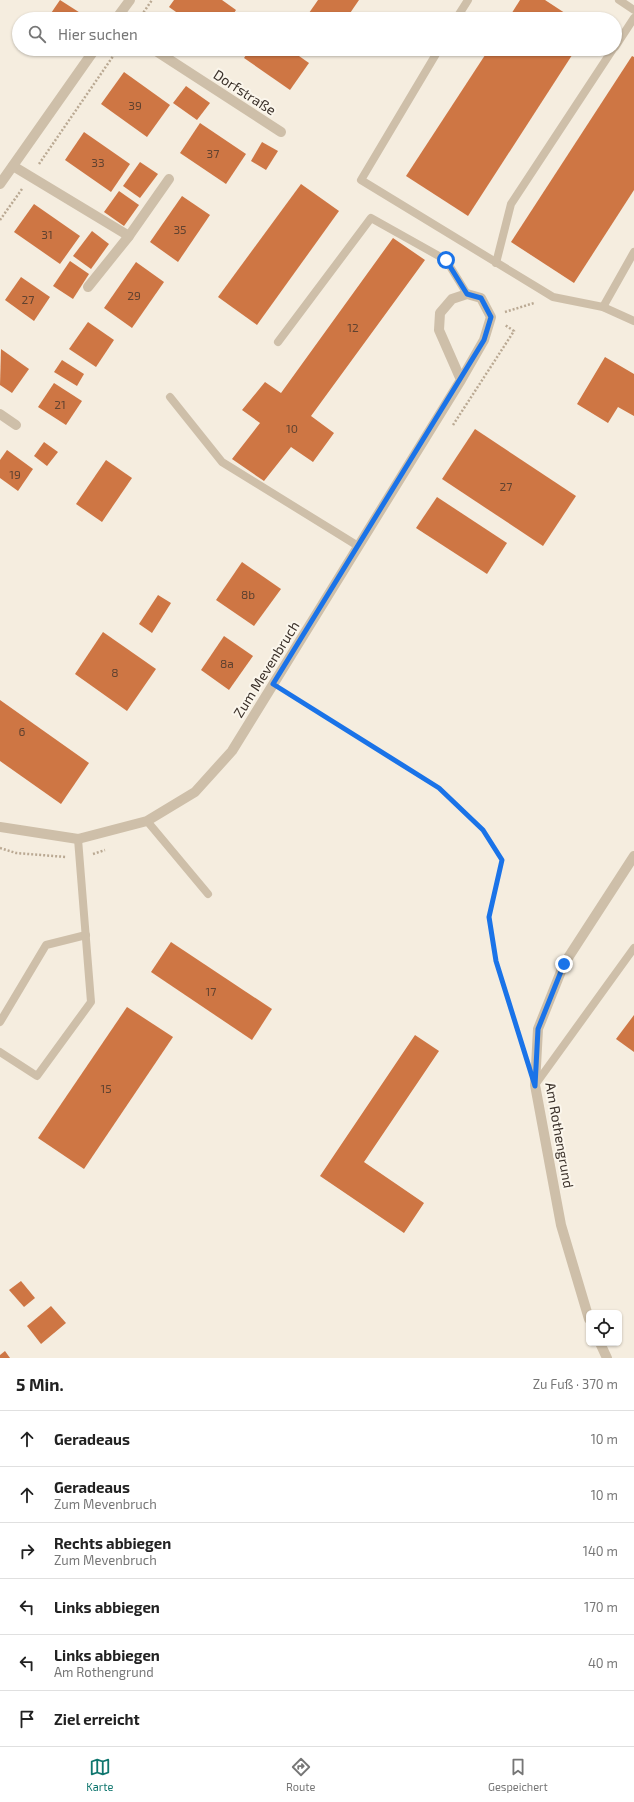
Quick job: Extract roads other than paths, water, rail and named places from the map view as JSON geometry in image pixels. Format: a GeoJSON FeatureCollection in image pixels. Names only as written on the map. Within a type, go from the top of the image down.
{"type":"FeatureCollection","features":[{"type":"Feature","properties":{"kind":"street"},"geometry":{"type":"LineString","coordinates":[[121,12],[130,0]]}},
{"type":"Feature","properties":{"kind":"street"},"geometry":{"type":"LineString","coordinates":[[0,184],[90,56]]}},
{"type":"Feature","properties":{"kind":"street","name":"Dorfstraße"},"geometry":{"type":"LineString","coordinates":[[164,56],[281,132]]}},
{"type":"Feature","properties":{"kind":"street"},"geometry":{"type":"LineString","coordinates":[[13,166],[129,236]]}},
{"type":"Feature","properties":{"kind":"street"},"geometry":{"type":"LineString","coordinates":[[88,287],[129,236],[169,179]]}},
{"type":"Feature","properties":{"kind":"street"},"geometry":{"type":"LineString","coordinates":[[462,380],[439,330],[440,313],[452,300],[467,294]]}},
{"type":"Feature","properties":{"kind":"street","name":"Zum Mevenbruch"},"geometry":{"type":"LineString","coordinates":[[0,827],[78,839],[147,821],[195,792],[232,751],[462,380],[484,340],[491,317],[481,298],[467,294]]}},
{"type":"Feature","properties":{"kind":"street"},"geometry":{"type":"LineString","coordinates":[[0,414],[16,425]]}},
{"type":"Feature","properties":{"kind":"street","name":"Am Rothengrund"},"geometry":{"type":"LineString","coordinates":[[586,1310],[561,1225],[535,1086],[538,1029],[564,964],[634,856]]}},
{"type":"Feature","properties":{"kind":"street"},"geometry":{"type":"LineString","coordinates":[[601,1346],[607,1358]]}},
{"type":"Feature","properties":{"kind":"lane"},"geometry":{"type":"LineString","coordinates":[[460,12],[468,0]]}},
{"type":"Feature","properties":{"kind":"lane"},"geometry":{"type":"LineString","coordinates":[[619,0],[634,10]]}},
{"type":"Feature","properties":{"kind":"lane"},"geometry":{"type":"LineString","coordinates":[[622,36],[634,18]]}},
{"type":"Feature","properties":{"kind":"lane"},"geometry":{"type":"LineString","coordinates":[[435,56],[361,180],[553,297],[603,307],[634,321]]}},
{"type":"Feature","properties":{"kind":"lane"},"geometry":{"type":"LineString","coordinates":[[496,263],[511,204],[609,56]]}},
{"type":"Feature","properties":{"kind":"lane"},"geometry":{"type":"LineString","coordinates":[[278,342],[371,218],[446,260],[467,294]]}},
{"type":"Feature","properties":{"kind":"lane"},"geometry":{"type":"LineString","coordinates":[[603,307],[634,252]]}},
{"type":"Feature","properties":{"kind":"lane"},"geometry":{"type":"LineString","coordinates":[[170,397],[222,462],[358,546]]}},
{"type":"Feature","properties":{"kind":"lane"},"geometry":{"type":"LineString","coordinates":[[147,821],[208,894]]}},
{"type":"Feature","properties":{"kind":"lane"},"geometry":{"type":"LineString","coordinates":[[0,1052],[37,1076],[90,1002],[78,839]]}},
{"type":"Feature","properties":{"kind":"lane"},"geometry":{"type":"LineString","coordinates":[[0,1022],[46,945],[86,935]]}},
{"type":"Feature","properties":{"kind":"lane"},"geometry":{"type":"LineString","coordinates":[[535,1086],[634,948]]}}]}
